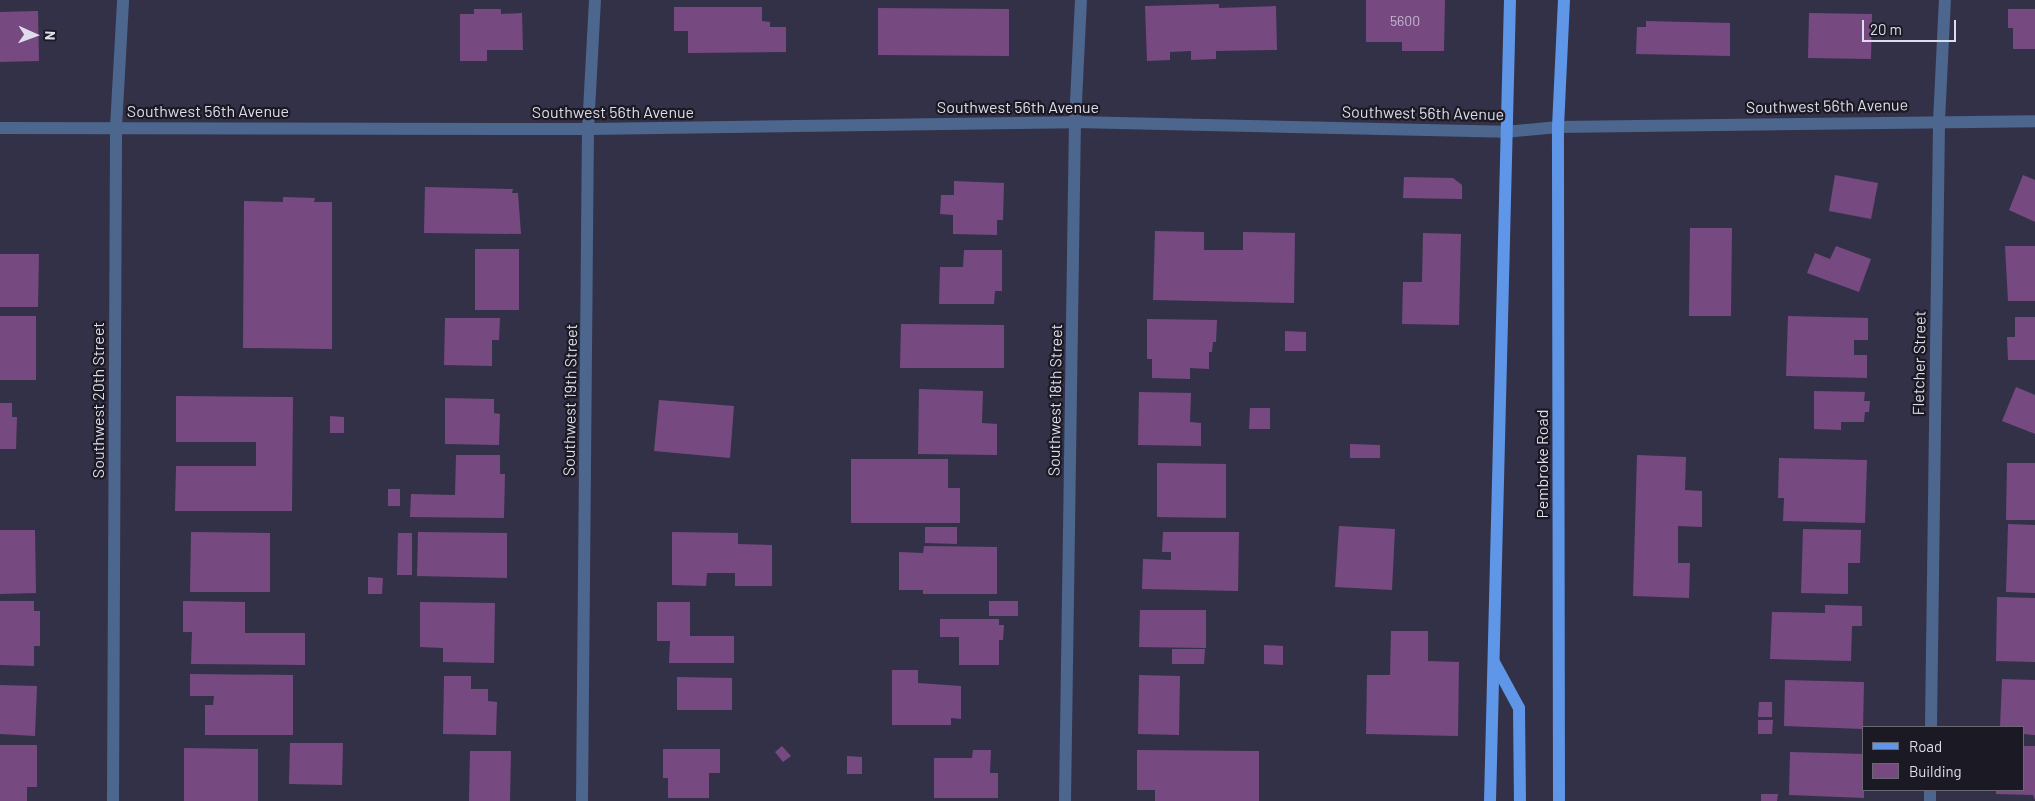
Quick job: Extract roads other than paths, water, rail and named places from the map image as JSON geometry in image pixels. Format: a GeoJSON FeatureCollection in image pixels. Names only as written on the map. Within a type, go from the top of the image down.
{"type":"FeatureCollection","features":[{"type":"Feature","properties":{"kind":"main road"},"geometry":{"type":"LineString","coordinates":[[1490,801],[1505,132],[1510,0]]}},
{"type":"Feature","properties":{"kind":"main road","name":"Pembroke Road"},"geometry":{"type":"LineString","coordinates":[[1559,801],[1558,128],[1564,0]]}},
{"type":"Feature","properties":{"kind":"main road"},"geometry":{"type":"LineString","coordinates":[[1494,662],[1520,708],[1520,801]]}},
{"type":"Feature","properties":{"kind":"street","name":"Southwest 20th Street"},"geometry":{"type":"LineString","coordinates":[[113,801],[116,127],[123,0]]}},
{"type":"Feature","properties":{"kind":"street","name":"Southwest 19th Street"},"geometry":{"type":"LineString","coordinates":[[582,801],[588,129],[595,0]]}},
{"type":"Feature","properties":{"kind":"street","name":"Southwest 18th Street"},"geometry":{"type":"LineString","coordinates":[[1065,801],[1075,122],[1081,0]]}},
{"type":"Feature","properties":{"kind":"street","name":"Fletcher Street"},"geometry":{"type":"LineString","coordinates":[[1931,726],[1939,121],[1945,0]]}},
{"type":"Feature","properties":{"kind":"street","name":"Southwest 56th Avenue"},"geometry":{"type":"LineString","coordinates":[[0,128],[588,129],[1075,122],[1505,132],[1558,128],[2035,120]]}}]}
